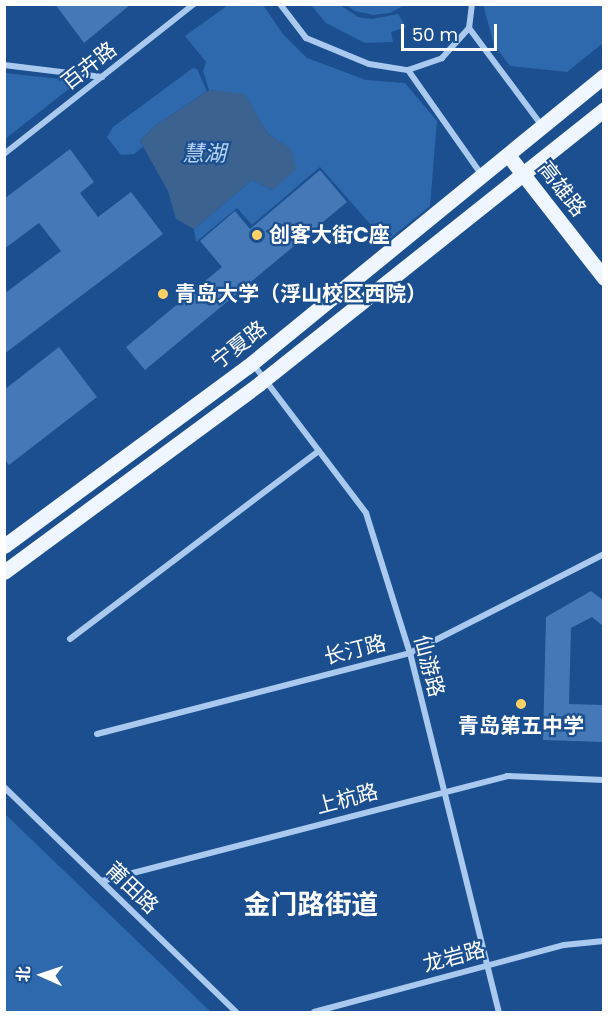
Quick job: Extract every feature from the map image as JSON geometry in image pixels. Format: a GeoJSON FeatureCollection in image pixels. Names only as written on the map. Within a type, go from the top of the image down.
{"type":"FeatureCollection","features":[{"type":"Feature","properties":{"kind":"main road","name":"宁夏路"},"geometry":{"type":"LineString","coordinates":[[4,546],[252,363],[603,76]]}},
{"type":"Feature","properties":{"kind":"main road","name":"宁夏路"},"geometry":{"type":"LineString","coordinates":[[4,572],[265,379],[603,110]]}},
{"type":"Feature","properties":{"kind":"main road","name":"高雄路"},"geometry":{"type":"LineString","coordinates":[[508,155],[603,278]]}},
{"type":"Feature","properties":{"kind":"street","name":"百卉路"},"geometry":{"type":"LineString","coordinates":[[4,154],[194,4]]}},
{"type":"Feature","properties":{"kind":"street"},"geometry":{"type":"LineString","coordinates":[[280,4],[306,38],[369,64],[408,70],[442,58],[469,28],[472,4]]}},
{"type":"Feature","properties":{"kind":"street"},"geometry":{"type":"LineString","coordinates":[[469,28],[543,126]]}},
{"type":"Feature","properties":{"kind":"street"},"geometry":{"type":"LineString","coordinates":[[4,65],[102,77]]}},
{"type":"Feature","properties":{"kind":"street"},"geometry":{"type":"LineString","coordinates":[[408,70],[481,175]]}},
{"type":"Feature","properties":{"kind":"street","name":"仙游路"},"geometry":{"type":"LineString","coordinates":[[252,363],[366,513],[410,653],[499,1012]]}},
{"type":"Feature","properties":{"kind":"street"},"geometry":{"type":"LineString","coordinates":[[70,639],[319,451]]}},
{"type":"Feature","properties":{"kind":"street","name":"长汀路"},"geometry":{"type":"LineString","coordinates":[[97,734],[410,653],[603,554]]}},
{"type":"Feature","properties":{"kind":"street","name":"上杭路"},"geometry":{"type":"LineString","coordinates":[[102,881],[507,776],[603,780]]}},
{"type":"Feature","properties":{"kind":"street","name":"莆田路"},"geometry":{"type":"LineString","coordinates":[[4,787],[236,1012]]}},
{"type":"Feature","properties":{"kind":"street","name":"龙岩路"},"geometry":{"type":"LineString","coordinates":[[314,1012],[564,945],[603,941]]}},
{"type":"Feature","properties":{"kind":"shaded area"},"geometry":{"type":"Polygon","coordinates":[[[405,4],[390,13],[373,15],[355,11],[346,5],[405,4]]]}},
{"type":"Feature","properties":{"kind":"shaded area"},"geometry":{"type":"Polygon","coordinates":[[[483,4],[603,5],[603,43],[567,72],[510,66],[494,45],[483,4]]]}},
{"type":"Feature","properties":{"kind":"shaded area"},"geometry":{"type":"Polygon","coordinates":[[[228,5],[263,5],[283,34],[307,58],[366,80],[405,83],[437,121],[430,206],[386,242],[320,167],[252,225],[237,208],[196,242],[194,229],[252,180],[273,190],[290,149],[268,134],[245,95],[209,90],[203,71],[206,62],[185,36],[228,5]]]}},
{"type":"Feature","properties":{"kind":"shaded area"},"geometry":{"type":"Polygon","coordinates":[[[311,5],[340,5],[358,17],[372,19],[398,14],[406,27],[391,32],[393,42],[365,43],[326,23],[311,5]]]}},
{"type":"Feature","properties":{"kind":"shaded area"},"geometry":{"type":"Polygon","coordinates":[[[193,68],[197,69],[207,91],[155,126],[140,141],[143,147],[134,154],[121,155],[107,137],[113,127],[193,68]]]}},
{"type":"Feature","properties":{"kind":"shaded area"},"geometry":{"type":"Polygon","coordinates":[[[5,73],[79,81],[5,139],[5,73]]]}},
{"type":"Feature","properties":{"kind":"shaded area"},"geometry":{"type":"Polygon","coordinates":[[[5,814],[211,1012],[5,1012],[5,814]]]}},
{"type":"Feature","properties":{"kind":"water","name":"慧湖"},"geometry":{"type":"Polygon","coordinates":[[[209,90],[245,94],[268,134],[291,149],[296,169],[273,190],[252,180],[194,229],[176,219],[168,191],[140,141],[155,126],[209,90]]]}},
{"type":"Feature","properties":{"kind":"building"},"geometry":{"type":"Polygon","coordinates":[[[55,4],[131,4],[84,43],[55,4]]]}},
{"type":"Feature","properties":{"kind":"building"},"geometry":{"type":"Polygon","coordinates":[[[70,149],[94,182],[80,193],[98,217],[131,192],[163,234],[4,354],[4,294],[61,251],[39,223],[4,249],[4,199],[70,149]]]}},
{"type":"Feature","properties":{"kind":"building","name":"创客大街C座"},"geometry":{"type":"Polygon","coordinates":[[[320,170],[347,202],[145,370],[126,347],[222,267],[200,241],[235,211],[250,229],[320,170]]]}},
{"type":"Feature","properties":{"kind":"building"},"geometry":{"type":"Polygon","coordinates":[[[59,347],[97,397],[9,465],[4,459],[4,390],[59,347]]]}},
{"type":"Feature","properties":{"kind":"building"},"geometry":{"type":"Polygon","coordinates":[[[591,591],[603,600],[603,626],[592,617],[571,628],[569,704],[603,705],[603,742],[543,740],[546,617],[591,591]]]}},
{"type":"Feature","properties":{"kind":"place","name":"创客大街C座"},"geometry":{"type":"Point","coordinates":[257,235]}},
{"type":"Feature","properties":{"kind":"place","name":"青岛大学（浮山校区西院）"},"geometry":{"type":"Point","coordinates":[163,294]}},
{"type":"Feature","properties":{"kind":"place","name":"青岛第五中学"},"geometry":{"type":"Point","coordinates":[521,704]}},
{"type":"Feature","properties":{"kind":"district","name":"金门路街道"},"geometry":{"type":"Point","coordinates":[311,905]}}]}
